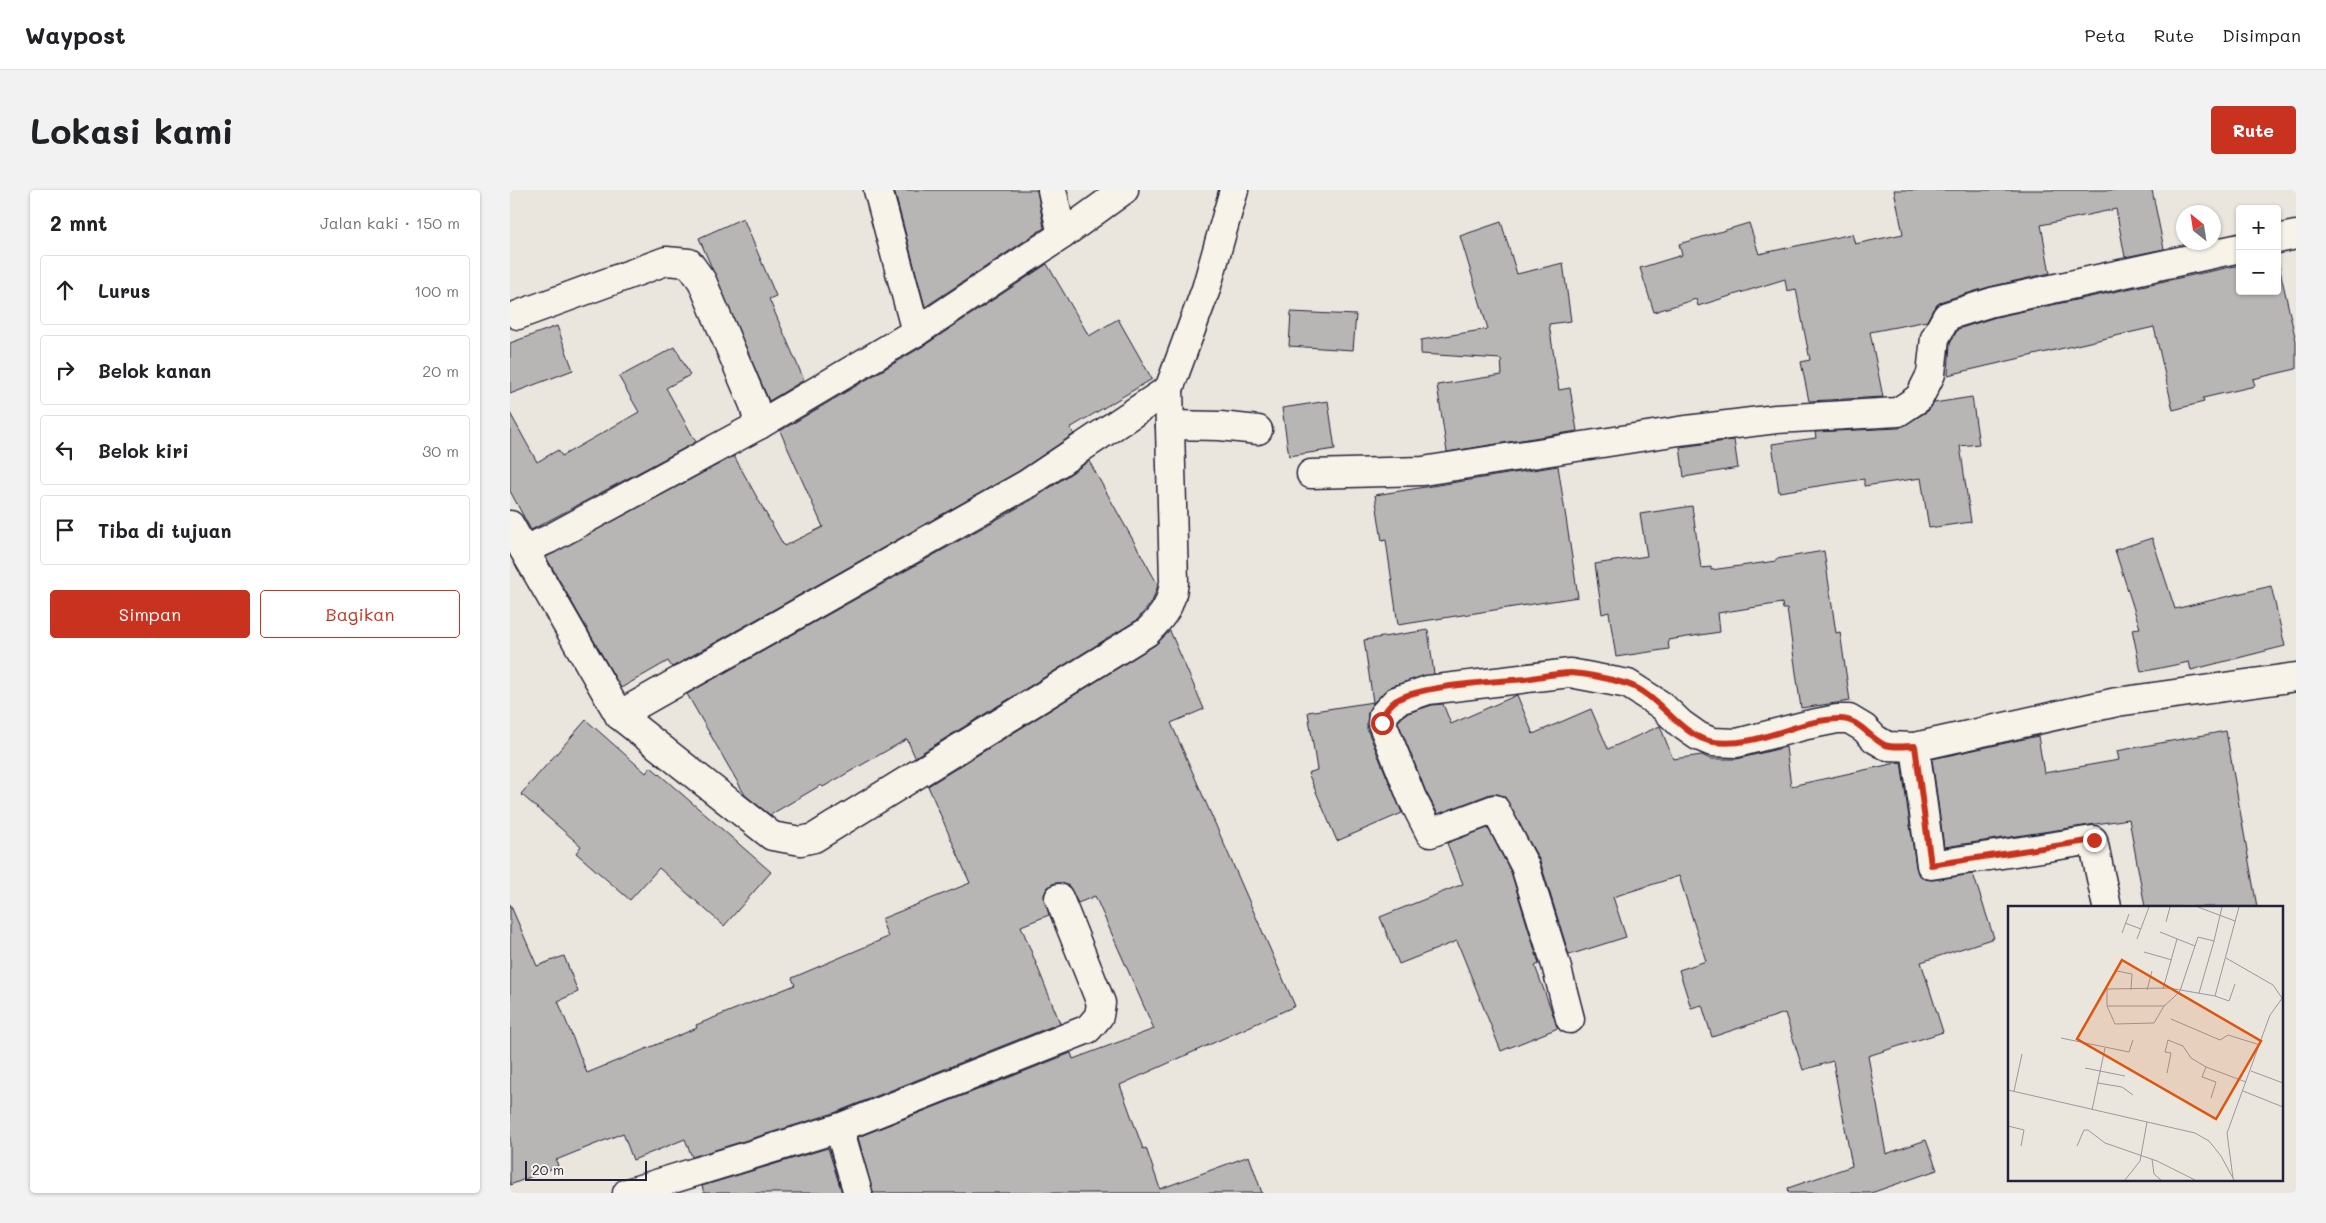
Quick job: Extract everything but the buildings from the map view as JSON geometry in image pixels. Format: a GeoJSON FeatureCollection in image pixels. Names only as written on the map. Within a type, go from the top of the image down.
{"type":"FeatureCollection","features":[{"type":"Feature","properties":{"kind":"street"},"geometry":{"type":"LineString","coordinates":[[878,190],[916,332]]}},
{"type":"Feature","properties":{"kind":"street"},"geometry":{"type":"LineString","coordinates":[[1052,190],[1062,235]]}},
{"type":"Feature","properties":{"kind":"street"},"geometry":{"type":"LineString","coordinates":[[524,550],[549,539],[760,425],[916,332],[1062,235],[1124,190]]}},
{"type":"Feature","properties":{"kind":"street"},"geometry":{"type":"LineString","coordinates":[[510,525],[619,715],[772,836],[801,841],[814,838],[1147,632],[1164,614],[1172,598],[1174,582],[1169,390],[1206,289],[1234,190]]}},
{"type":"Feature","properties":{"kind":"street"},"geometry":{"type":"LineString","coordinates":[[2281,238],[2296,235]]}},
{"type":"Feature","properties":{"kind":"street"},"geometry":{"type":"LineString","coordinates":[[1310,474],[1423,471],[1679,431],[1776,419],[1898,412],[1918,398],[1931,374],[1935,338],[1948,316],[1992,302],[2236,249]]}},
{"type":"Feature","properties":{"kind":"street"},"geometry":{"type":"LineString","coordinates":[[518,315],[666,262],[690,263],[702,281],[754,405],[760,425]]}},
{"type":"Feature","properties":{"kind":"street"},"geometry":{"type":"LineString","coordinates":[[619,715],[1027,484],[1169,390]]}},
{"type":"Feature","properties":{"kind":"street"},"geometry":{"type":"LineString","coordinates":[[1170,425],[1220,426],[1258,430]]}},
{"type":"Feature","properties":{"kind":"street"},"geometry":{"type":"LineString","coordinates":[[1570,1019],[1556,965],[1525,866],[1495,810],[1430,833],[1412,798],[1382,723],[1383,715],[1396,701],[1428,690],[1570,673],[1628,684],[1661,704],[1681,724],[1698,736],[1712,742],[1737,743],[1807,725],[1837,719],[1849,719],[1887,746],[1915,746],[2117,702],[2296,677]]}},
{"type":"Feature","properties":{"kind":"street"},"geometry":{"type":"LineString","coordinates":[[1915,746],[1931,865],[2094,840],[2107,906]]}},
{"type":"Feature","properties":{"kind":"street"},"geometry":{"type":"LineString","coordinates":[[627,1193],[839,1128],[1088,1029],[1099,1016],[1101,1003],[1059,898]]}},
{"type":"Feature","properties":{"kind":"street"},"geometry":{"type":"LineString","coordinates":[[839,1128],[858,1193]]}},
{"type":"Feature","properties":{"kind":"route"},"geometry":{"type":"LineString","coordinates":[[1382,723],[1383,715],[1396,701],[1428,690],[1570,673],[1628,684],[1661,704],[1681,724],[1698,736],[1712,742],[1737,743],[1807,725],[1837,719],[1849,719],[1887,746],[1915,746],[1931,865],[2094,840]]}}]}
